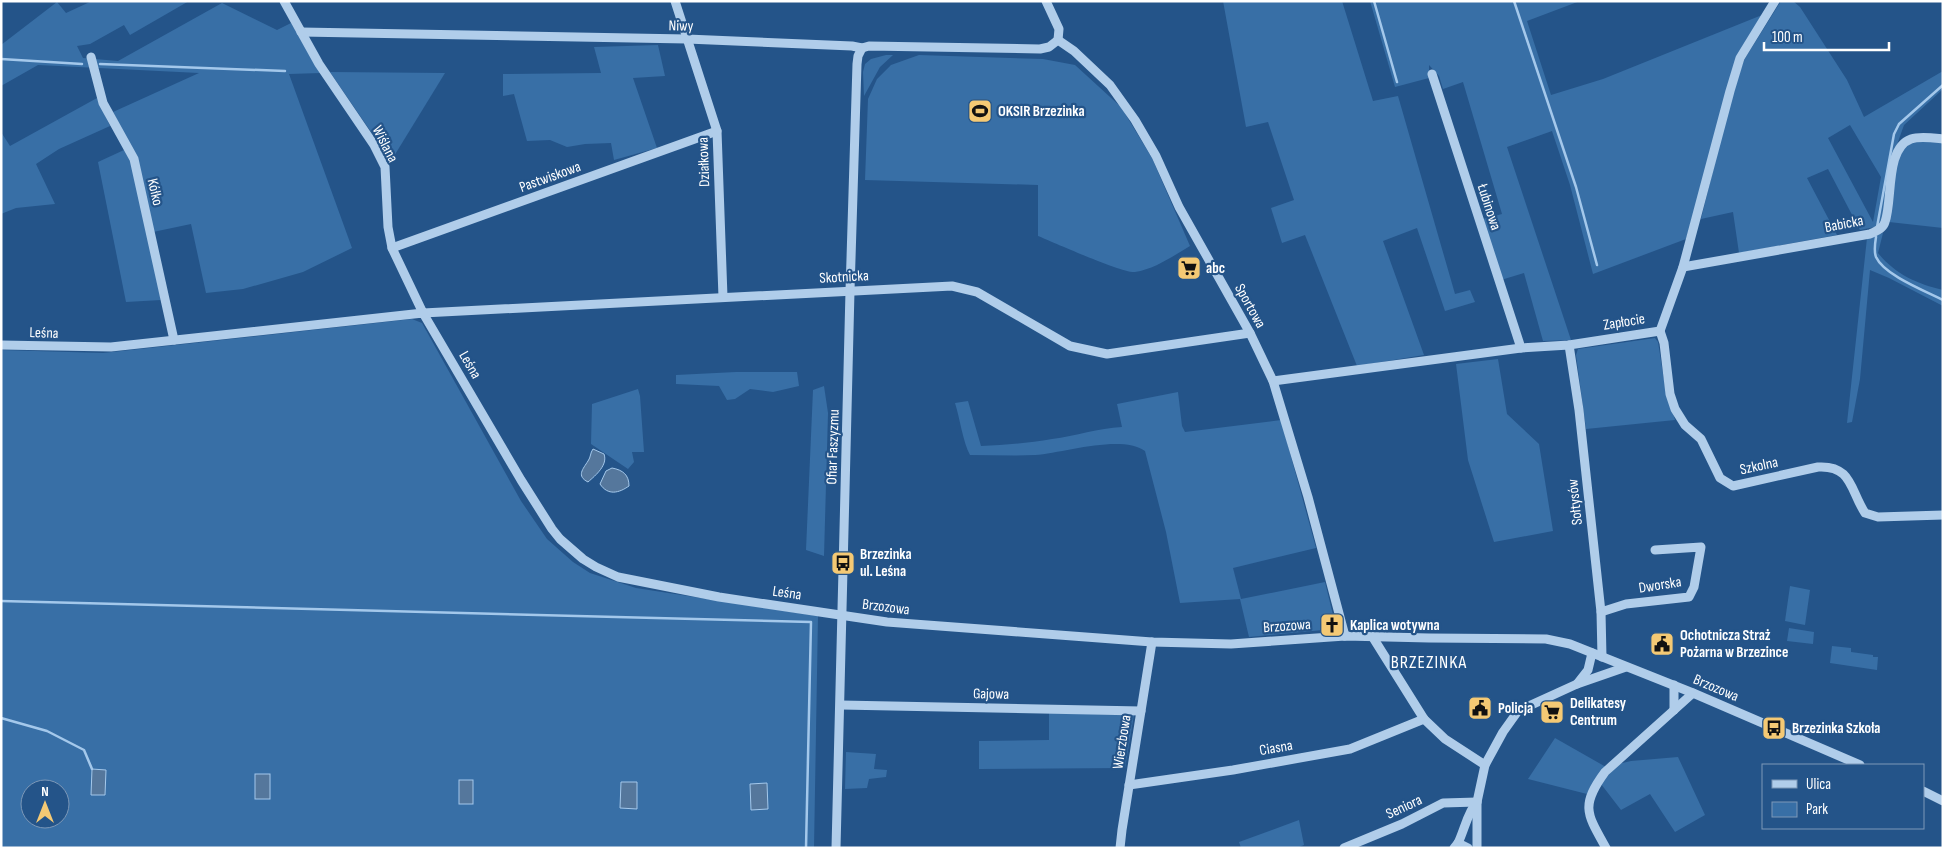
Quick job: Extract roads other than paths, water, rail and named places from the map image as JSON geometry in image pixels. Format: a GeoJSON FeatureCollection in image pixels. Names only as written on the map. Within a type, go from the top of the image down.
{"type":"FeatureCollection","features":[{"type":"Feature","properties":{"kind":"street","name":"Wiślana"},"geometry":{"type":"LineString","coordinates":[[284,1],[319,64],[374,145],[385,167],[388,227],[392,248],[423,312]]}},
{"type":"Feature","properties":{"kind":"street"},"geometry":{"type":"LineString","coordinates":[[289,11],[291,1]]}},
{"type":"Feature","properties":{"kind":"street","name":"Działkowa"},"geometry":{"type":"LineString","coordinates":[[675,1],[718,131],[723,298]]}},
{"type":"Feature","properties":{"kind":"street"},"geometry":{"type":"LineString","coordinates":[[1046,1],[1059,29],[1058,40]]}},
{"type":"Feature","properties":{"kind":"street","name":"Zapłocie"},"geometry":{"type":"LineString","coordinates":[[1273,381],[1660,331],[1683,267],[1740,58],[1775,1]]}},
{"type":"Feature","properties":{"kind":"street","name":"Niwy"},"geometry":{"type":"LineString","coordinates":[[301,32],[687,39],[862,48],[869,46],[1040,49],[1049,47],[1058,40]]}},
{"type":"Feature","properties":{"kind":"street","name":"Sportowa"},"geometry":{"type":"LineString","coordinates":[[1058,40],[1074,51],[1110,85],[1135,120],[1156,156],[1179,207],[1250,333],[1273,381],[1308,497],[1344,636]]}},
{"type":"Feature","properties":{"kind":"street","name":"Ofiar Faszyzmu"},"geometry":{"type":"LineString","coordinates":[[836,848],[857,64],[862,48]]}},
{"type":"Feature","properties":{"kind":"street","name":"Kółko"},"geometry":{"type":"LineString","coordinates":[[91,57],[102,103],[134,159],[174,340]]}},
{"type":"Feature","properties":{"kind":"street","name":"Łubinowa"},"geometry":{"type":"LineString","coordinates":[[1432,74],[1521,348]]}},
{"type":"Feature","properties":{"kind":"street","name":"Pastwiskowa"},"geometry":{"type":"LineString","coordinates":[[392,248],[718,131]]}},
{"type":"Feature","properties":{"kind":"street","name":"Babicka"},"geometry":{"type":"LineString","coordinates":[[1683,267],[1870,234],[1878,230],[1885,222],[1894,162],[1898,149],[1909,139],[1943,138]]}},
{"type":"Feature","properties":{"kind":"street","name":"Skotnicka"},"geometry":{"type":"LineString","coordinates":[[423,312],[952,286],[978,292],[1070,346],[1107,354],[1250,333]]}},
{"type":"Feature","properties":{"kind":"street","name":"Leśna"},"geometry":{"type":"LineString","coordinates":[[1,345],[111,348],[423,312],[538,508],[560,540],[583,559],[596,567],[629,580],[719,597],[842,615]]}},
{"type":"Feature","properties":{"kind":"street","name":"Szkolna"},"geometry":{"type":"LineString","coordinates":[[1660,331],[1664,343],[1670,394],[1675,409],[1685,424],[1701,439],[1710,454],[1720,478],[1726,483],[1733,486],[1818,467],[1831,466],[1848,479],[1866,513],[1878,518],[1943,515]]}},
{"type":"Feature","properties":{"kind":"street","name":"Sołtysów"},"geometry":{"type":"LineString","coordinates":[[1569,344],[1579,410],[1601,612],[1602,657]]}},
{"type":"Feature","properties":{"kind":"street","name":"Dworska"},"geometry":{"type":"LineString","coordinates":[[1601,612],[1626,604],[1689,597],[1694,587],[1700,547],[1655,550]]}},
{"type":"Feature","properties":{"kind":"street","name":"Brzozowa"},"geometry":{"type":"LineString","coordinates":[[842,615],[887,622],[1152,642],[1231,644],[1344,636],[1546,638],[1570,644],[1674,685],[1858,764]]}},
{"type":"Feature","properties":{"kind":"street"},"geometry":{"type":"LineString","coordinates":[[1372,636],[1424,720],[1445,738],[1485,765]]}},
{"type":"Feature","properties":{"kind":"street","name":"Wierzbowa"},"geometry":{"type":"LineString","coordinates":[[1120,848],[1152,642]]}},
{"type":"Feature","properties":{"kind":"street"},"geometry":{"type":"LineString","coordinates":[[1577,684],[1588,670],[1592,653]]}},
{"type":"Feature","properties":{"kind":"street"},"geometry":{"type":"LineString","coordinates":[[1477,848],[1477,802],[1485,765],[1503,732],[1518,711],[1577,684],[1626,667]]}},
{"type":"Feature","properties":{"kind":"street"},"geometry":{"type":"LineString","coordinates":[[1674,685],[1674,710]]}},
{"type":"Feature","properties":{"kind":"street"},"geometry":{"type":"LineString","coordinates":[[1606,848],[1590,820],[1589,797],[1594,786],[1605,772],[1693,693]]}},
{"type":"Feature","properties":{"kind":"street","name":"Gajowa"},"geometry":{"type":"LineString","coordinates":[[841,705],[1141,711]]}},
{"type":"Feature","properties":{"kind":"street","name":"Ciasna"},"geometry":{"type":"LineString","coordinates":[[1129,785],[1233,770],[1350,749],[1424,720]]}},
{"type":"Feature","properties":{"kind":"street"},"geometry":{"type":"LineString","coordinates":[[1924,792],[1943,801]]}},
{"type":"Feature","properties":{"kind":"street"},"geometry":{"type":"LineString","coordinates":[[1468,848],[1456,845],[1465,829],[1472,807],[1477,802]]}},
{"type":"Feature","properties":{"kind":"street","name":"Seniora"},"geometry":{"type":"LineString","coordinates":[[1344,848],[1402,824],[1443,803],[1477,802]]}},
{"type":"Feature","properties":{"kind":"waterway"},"geometry":{"type":"LineString","coordinates":[[1374,1],[1397,82]]}},
{"type":"Feature","properties":{"kind":"waterway"},"geometry":{"type":"LineString","coordinates":[[1514,1],[1576,187],[1597,265]]}},
{"type":"Feature","properties":{"kind":"waterway"},"geometry":{"type":"LineString","coordinates":[[1,59],[82,64]]}},
{"type":"Feature","properties":{"kind":"waterway"},"geometry":{"type":"LineString","coordinates":[[100,64],[285,71]]}},
{"type":"Feature","properties":{"kind":"waterway"},"geometry":{"type":"LineString","coordinates":[[1877,227],[1894,134],[1899,124],[1943,85]]}},
{"type":"Feature","properties":{"kind":"waterway"},"geometry":{"type":"LineString","coordinates":[[1876,237],[1875,255],[1880,264],[1906,282],[1943,300]]}},
{"type":"Feature","properties":{"kind":"waterway"},"geometry":{"type":"LineString","coordinates":[[1,601],[811,622],[806,848]]}},
{"type":"Feature","properties":{"kind":"waterway"},"geometry":{"type":"LineString","coordinates":[[1,718],[47,731],[84,750],[92,769]]}},
{"type":"Feature","properties":{"kind":"place","name":"OKSIR Brzezinka"},"geometry":{"type":"Point","coordinates":[980,111]}},
{"type":"Feature","properties":{"kind":"place","name":"abc"},"geometry":{"type":"Point","coordinates":[1189,268]}},
{"type":"Feature","properties":{"kind":"place","name":"Brzezinka ul. Leśna"},"geometry":{"type":"Point","coordinates":[843,563]}},
{"type":"Feature","properties":{"kind":"place","name":"Kaplica wotywna"},"geometry":{"type":"Point","coordinates":[1332,625]}},
{"type":"Feature","properties":{"kind":"place","name":"Ochotnicza Straż Pożarna w Brzezince"},"geometry":{"type":"Point","coordinates":[1662,644]}},
{"type":"Feature","properties":{"kind":"place","name":"Policja"},"geometry":{"type":"Point","coordinates":[1480,708]}},
{"type":"Feature","properties":{"kind":"place","name":"Delikatesy Centrum"},"geometry":{"type":"Point","coordinates":[1552,712]}},
{"type":"Feature","properties":{"kind":"place","name":"Brzezinka Szkoła"},"geometry":{"type":"Point","coordinates":[1774,728]}},
{"type":"Feature","properties":{"kind":"district","name":"BRZEZINKA"},"geometry":{"type":"Point","coordinates":[1429,662]}}]}
